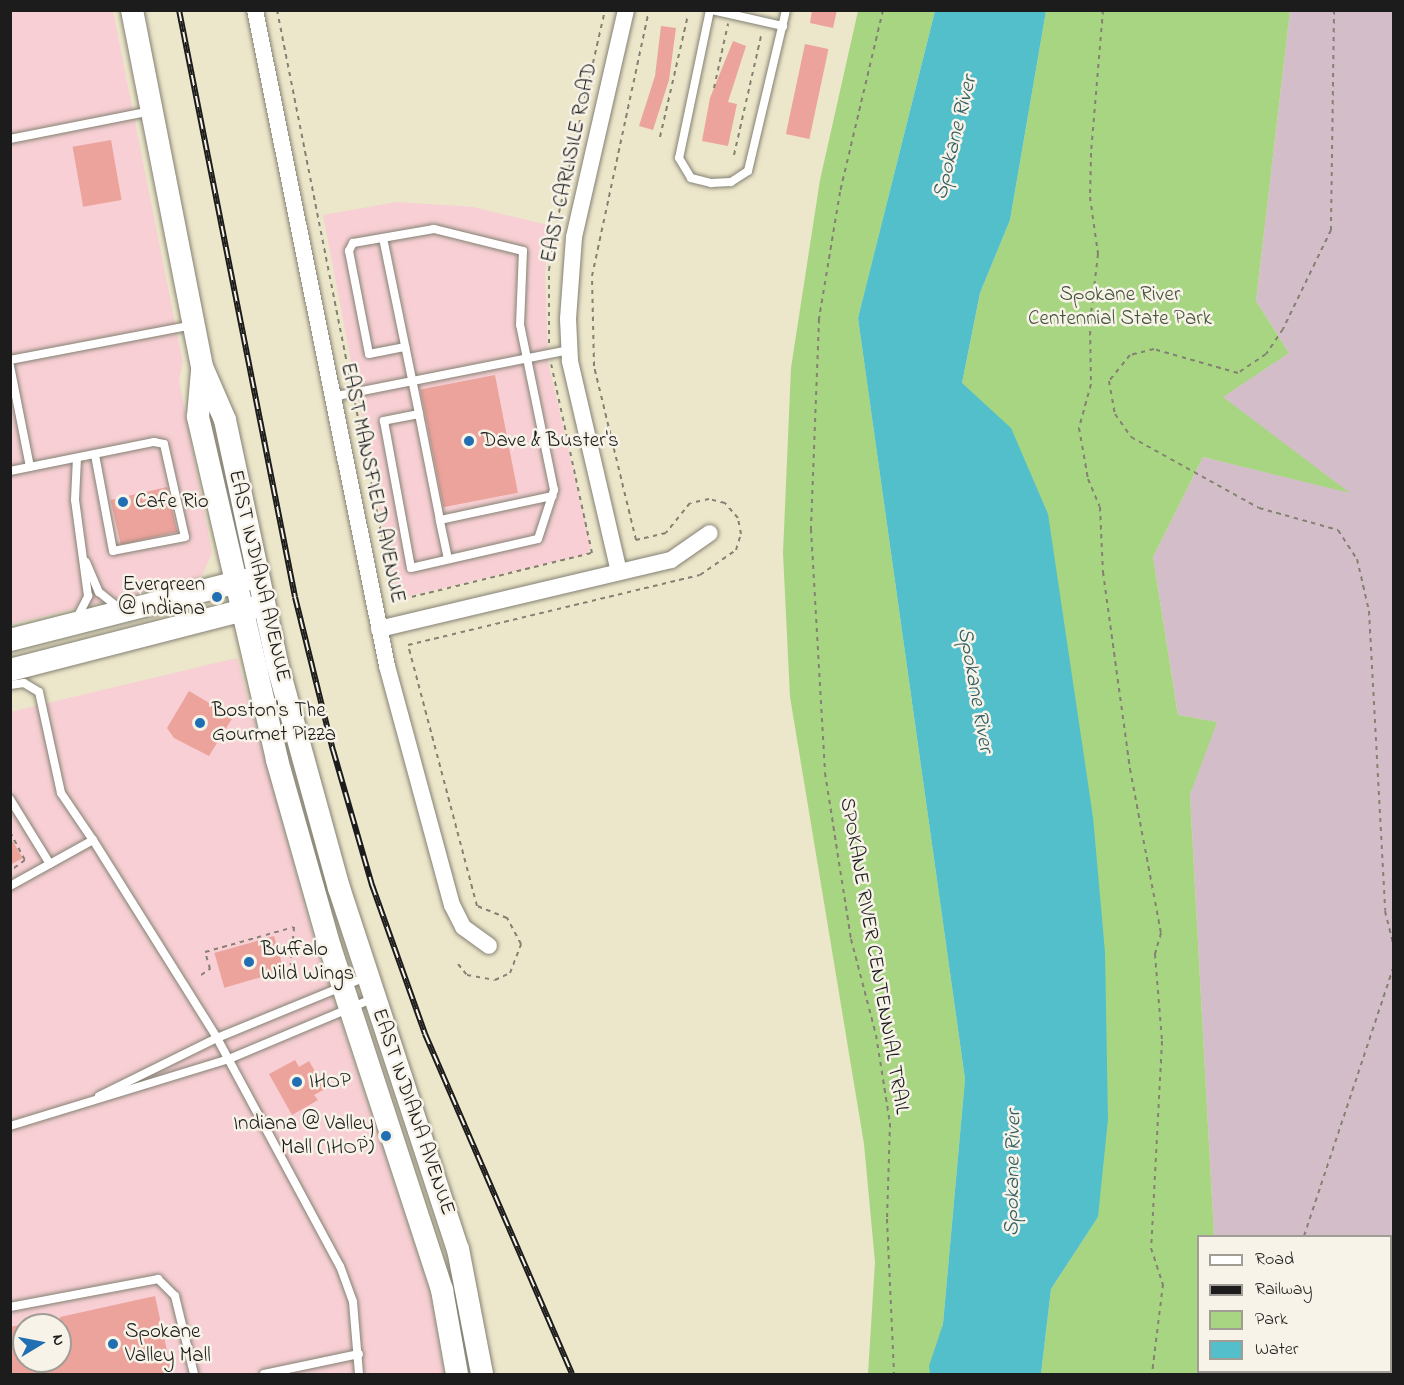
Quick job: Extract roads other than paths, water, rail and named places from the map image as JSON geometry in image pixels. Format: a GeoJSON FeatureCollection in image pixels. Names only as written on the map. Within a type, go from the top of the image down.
{"type":"FeatureCollection","features":[{"type":"Feature","properties":{"kind":"main road","name":"EAST INDIANA AVENUE"},"geometry":{"type":"LineString","coordinates":[[132,10],[202,367],[225,420],[258,577],[307,777],[375,998],[458,1249],[482,1374]]}},
{"type":"Feature","properties":{"kind":"main road","name":"EAST INDIANA AVENUE"},"geometry":{"type":"LineString","coordinates":[[202,367],[198,417],[239,611],[342,986],[442,1290],[457,1374]]}},
{"type":"Feature","properties":{"kind":"main road"},"geometry":{"type":"LineString","coordinates":[[10,640],[258,577]]}},
{"type":"Feature","properties":{"kind":"main road"},"geometry":{"type":"LineString","coordinates":[[10,670],[265,605]]}},
{"type":"Feature","properties":{"kind":"street","name":"EAST MANSFIELD AVENUE"},"geometry":{"type":"LineString","coordinates":[[255,10],[379,629],[452,905],[463,927],[489,946]]}},
{"type":"Feature","properties":{"kind":"street","name":"EAST CARLISILE ROAD"},"geometry":{"type":"LineString","coordinates":[[619,573],[570,350],[574,237],[626,10]]}},
{"type":"Feature","properties":{"kind":"street"},"geometry":{"type":"LineString","coordinates":[[379,629],[671,560],[710,533]]}},
{"type":"Feature","properties":{"kind":"lane"},"geometry":{"type":"LineString","coordinates":[[783,26],[711,10],[679,158],[691,178],[711,183],[731,182],[748,171],[783,26],[786,10]]}},
{"type":"Feature","properties":{"kind":"lane"},"geometry":{"type":"LineString","coordinates":[[10,139],[152,111]]}},
{"type":"Feature","properties":{"kind":"lane"},"geometry":{"type":"LineString","coordinates":[[405,347],[369,354],[349,251],[353,243],[434,229],[524,251],[519,298],[525,360],[552,496],[538,538],[411,568],[384,421],[418,414]]}},
{"type":"Feature","properties":{"kind":"lane"},"geometry":{"type":"LineString","coordinates":[[383,238],[448,559]]}},
{"type":"Feature","properties":{"kind":"lane"},"geometry":{"type":"LineString","coordinates":[[10,360],[194,324]]}},
{"type":"Feature","properties":{"kind":"lane"},"geometry":{"type":"LineString","coordinates":[[331,397],[570,350]]}},
{"type":"Feature","properties":{"kind":"lane"},"geometry":{"type":"LineString","coordinates":[[10,366],[30,467]]}},
{"type":"Feature","properties":{"kind":"lane"},"geometry":{"type":"LineString","coordinates":[[10,471],[154,442],[169,449],[185,537],[117,554],[95,455]]}},
{"type":"Feature","properties":{"kind":"lane"},"geometry":{"type":"LineString","coordinates":[[70,624],[88,603],[86,561],[75,500],[77,458]]}},
{"type":"Feature","properties":{"kind":"lane"},"geometry":{"type":"LineString","coordinates":[[440,520],[552,496]]}},
{"type":"Feature","properties":{"kind":"lane"},"geometry":{"type":"LineString","coordinates":[[86,561],[105,600],[125,610]]}},
{"type":"Feature","properties":{"kind":"lane"},"geometry":{"type":"LineString","coordinates":[[10,685],[24,683],[39,692],[61,793],[218,1038],[344,1276],[359,1354],[359,1374]]}},
{"type":"Feature","properties":{"kind":"lane"},"geometry":{"type":"LineString","coordinates":[[10,799],[50,864]]}},
{"type":"Feature","properties":{"kind":"lane"},"geometry":{"type":"LineString","coordinates":[[10,886],[93,840]]}},
{"type":"Feature","properties":{"kind":"lane"},"geometry":{"type":"LineString","coordinates":[[99,1096],[218,1038],[368,976]]}},
{"type":"Feature","properties":{"kind":"lane"},"geometry":{"type":"LineString","coordinates":[[10,1125],[99,1096],[229,1059],[375,998]]}},
{"type":"Feature","properties":{"kind":"lane"},"geometry":{"type":"LineString","coordinates":[[10,1307],[158,1279],[175,1296],[194,1374]]}},
{"type":"Feature","properties":{"kind":"lane"},"geometry":{"type":"LineString","coordinates":[[264,1374],[359,1354]]}},
{"type":"Feature","properties":{"kind":"water","name":"Spokane River"},"geometry":{"type":"Polygon","coordinates":[[[935,11],[1046,11],[1010,220],[980,293],[962,383],[1011,428],[1048,514],[1093,817],[1105,952],[1108,1119],[1098,1217],[1051,1289],[1041,1374],[930,1374],[929,1366],[943,1324],[965,1079],[858,318],[935,11]]]}},
{"type":"Feature","properties":{"kind":"railway"},"geometry":{"type":"LineString","coordinates":[[179,10],[295,597],[333,750],[372,885],[425,1034],[572,1374]]}},
{"type":"Feature","properties":{"kind":"place","name":"Dave & Buster's"},"geometry":{"type":"Point","coordinates":[469,441]}},
{"type":"Feature","properties":{"kind":"place","name":"Cafe Rio"},"geometry":{"type":"Point","coordinates":[123,502]}},
{"type":"Feature","properties":{"kind":"place","name":"Evergreen @ Indiana"},"geometry":{"type":"Point","coordinates":[217,597]}},
{"type":"Feature","properties":{"kind":"place","name":"Boston's The Gourmet Pizza"},"geometry":{"type":"Point","coordinates":[200,723]}},
{"type":"Feature","properties":{"kind":"place","name":"Buffalo Wild Wings"},"geometry":{"type":"Point","coordinates":[249,962]}},
{"type":"Feature","properties":{"kind":"place","name":"IHOP"},"geometry":{"type":"Point","coordinates":[297,1082]}},
{"type":"Feature","properties":{"kind":"place","name":"Indiana @ Valley Mall (IHOP)"},"geometry":{"type":"Point","coordinates":[386,1136]}},
{"type":"Feature","properties":{"kind":"place","name":"Spokane Valley Mall"},"geometry":{"type":"Point","coordinates":[113,1344]}},
{"type":"Feature","properties":{"kind":"park label","name":"Spokane River Centennial State Park"},"geometry":{"type":"Point","coordinates":[1120,307]}}]}
